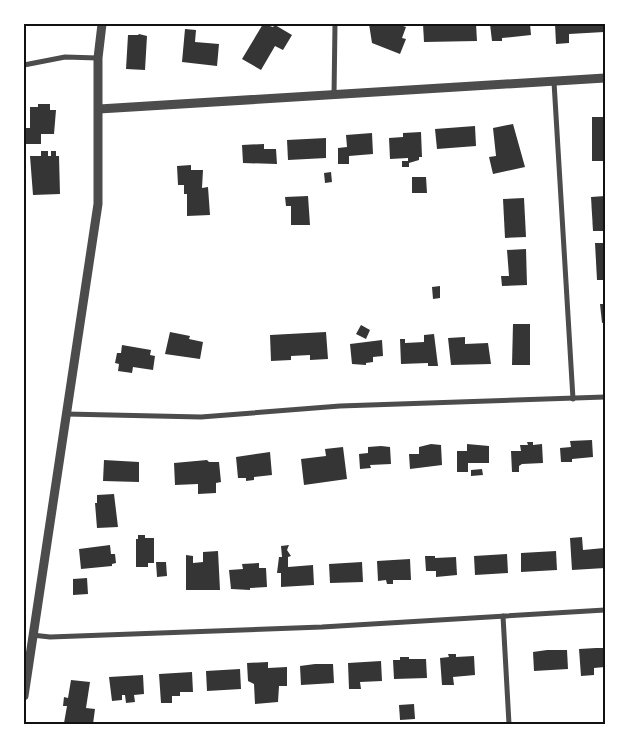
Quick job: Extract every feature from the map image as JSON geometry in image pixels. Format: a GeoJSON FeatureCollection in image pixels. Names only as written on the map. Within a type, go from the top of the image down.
{"type":"FeatureCollection","features":[{"type":"Feature","properties":{"kind":"street"},"geometry":{"type":"LineString","coordinates":[[24,696],[98,204],[98,58],[102,24]]}},
{"type":"Feature","properties":{"kind":"street"},"geometry":{"type":"LineString","coordinates":[[334,96],[335,24]]}},
{"type":"Feature","properties":{"kind":"street"},"geometry":{"type":"LineString","coordinates":[[24,64],[65,57],[98,58]]}},
{"type":"Feature","properties":{"kind":"street"},"geometry":{"type":"LineString","coordinates":[[99,109],[605,78]]}},
{"type":"Feature","properties":{"kind":"street"},"geometry":{"type":"LineString","coordinates":[[554,82],[573,399]]}},
{"type":"Feature","properties":{"kind":"street"},"geometry":{"type":"LineString","coordinates":[[66,414],[202,418],[340,406],[605,397]]}},
{"type":"Feature","properties":{"kind":"street"},"geometry":{"type":"LineString","coordinates":[[32,635],[50,637],[322,627],[605,610]]}},
{"type":"Feature","properties":{"kind":"street"},"geometry":{"type":"LineString","coordinates":[[503,616],[509,724]]}},
{"type":"Feature","properties":{"kind":"building"},"geometry":{"type":"Polygon","coordinates":[[[263,24],[273,27],[275,25],[292,35],[283,50],[275,46],[261,70],[242,59],[263,24]]]}},
{"type":"Feature","properties":{"kind":"building"},"geometry":{"type":"Polygon","coordinates":[[[369,24],[397,24],[406,27],[402,38],[406,39],[400,54],[372,43],[369,24]]]}},
{"type":"Feature","properties":{"kind":"building"},"geometry":{"type":"Polygon","coordinates":[[[423,24],[476,24],[477,41],[424,42],[423,24]]]}},
{"type":"Feature","properties":{"kind":"building"},"geometry":{"type":"Polygon","coordinates":[[[490,24],[530,24],[531,35],[502,38],[502,41],[492,41],[490,24]]]}},
{"type":"Feature","properties":{"kind":"building"},"geometry":{"type":"Polygon","coordinates":[[[555,24],[603,24],[604,32],[569,34],[569,43],[556,44],[555,24]]]}},
{"type":"Feature","properties":{"kind":"building"},"geometry":{"type":"Polygon","coordinates":[[[185,29],[196,30],[195,42],[219,44],[217,66],[182,62],[185,29]]]}},
{"type":"Feature","properties":{"kind":"building"},"geometry":{"type":"Polygon","coordinates":[[[139,34],[147,36],[145,70],[126,69],[128,35],[139,34]]]}},
{"type":"Feature","properties":{"kind":"building"},"geometry":{"type":"Polygon","coordinates":[[[38,104],[50,104],[50,110],[56,110],[54,134],[41,134],[41,144],[26,144],[26,128],[30,128],[30,107],[38,107],[38,104]]]}},
{"type":"Feature","properties":{"kind":"building"},"geometry":{"type":"Polygon","coordinates":[[[592,117],[605,117],[605,161],[592,161],[592,117]]]}},
{"type":"Feature","properties":{"kind":"building"},"geometry":{"type":"Polygon","coordinates":[[[513,124],[525,167],[493,174],[489,157],[496,156],[493,128],[513,124]]]}},
{"type":"Feature","properties":{"kind":"building"},"geometry":{"type":"Polygon","coordinates":[[[475,126],[476,146],[437,149],[435,129],[475,126]]]}},
{"type":"Feature","properties":{"kind":"building"},"geometry":{"type":"Polygon","coordinates":[[[421,132],[422,157],[419,157],[419,160],[409,163],[409,167],[402,167],[402,161],[408,161],[408,158],[390,159],[389,138],[403,137],[403,133],[421,132]]]}},
{"type":"Feature","properties":{"kind":"building"},"geometry":{"type":"Polygon","coordinates":[[[372,133],[373,154],[349,156],[349,164],[338,164],[338,148],[347,147],[346,135],[372,133]]]}},
{"type":"Feature","properties":{"kind":"building"},"geometry":{"type":"Polygon","coordinates":[[[326,138],[326,158],[288,160],[287,140],[326,138]]]}},
{"type":"Feature","properties":{"kind":"building"},"geometry":{"type":"Polygon","coordinates":[[[264,144],[264,149],[276,149],[277,164],[243,163],[242,145],[264,144]]]}},
{"type":"Feature","properties":{"kind":"building"},"geometry":{"type":"Polygon","coordinates":[[[41,151],[48,151],[48,156],[51,156],[51,151],[56,151],[56,156],[59,156],[60,194],[33,195],[30,156],[41,156],[41,151]]]}},
{"type":"Feature","properties":{"kind":"building"},"geometry":{"type":"Polygon","coordinates":[[[191,165],[191,170],[203,170],[202,188],[208,187],[210,215],[187,216],[187,194],[184,194],[184,185],[178,185],[177,166],[191,165]]]}},
{"type":"Feature","properties":{"kind":"building"},"geometry":{"type":"Polygon","coordinates":[[[331,172],[332,182],[325,183],[324,173],[331,172]]]}},
{"type":"Feature","properties":{"kind":"building"},"geometry":{"type":"Polygon","coordinates":[[[412,177],[426,177],[427,193],[412,193],[412,177]]]}},
{"type":"Feature","properties":{"kind":"building"},"geometry":{"type":"Polygon","coordinates":[[[308,196],[310,225],[291,225],[291,206],[286,206],[285,197],[308,196]]]}},
{"type":"Feature","properties":{"kind":"building"},"geometry":{"type":"Polygon","coordinates":[[[605,196],[605,231],[593,231],[591,197],[605,196]]]}},
{"type":"Feature","properties":{"kind":"building"},"geometry":{"type":"Polygon","coordinates":[[[524,198],[526,237],[505,238],[503,199],[524,198]]]}},
{"type":"Feature","properties":{"kind":"building"},"geometry":{"type":"Polygon","coordinates":[[[595,243],[605,243],[605,280],[597,280],[595,243]]]}},
{"type":"Feature","properties":{"kind":"building"},"geometry":{"type":"Polygon","coordinates":[[[526,249],[527,285],[502,286],[501,276],[509,276],[507,250],[526,249]]]}},
{"type":"Feature","properties":{"kind":"building"},"geometry":{"type":"Polygon","coordinates":[[[440,286],[440,298],[433,299],[432,287],[440,286]]]}},
{"type":"Feature","properties":{"kind":"building"},"geometry":{"type":"Polygon","coordinates":[[[600,304],[605,304],[605,322],[602,323],[600,304]]]}},
{"type":"Feature","properties":{"kind":"building"},"geometry":{"type":"Polygon","coordinates":[[[513,324],[530,324],[530,365],[512,365],[513,324]]]}},
{"type":"Feature","properties":{"kind":"building"},"geometry":{"type":"Polygon","coordinates":[[[361,325],[370,330],[366,339],[356,334],[361,325]]]}},
{"type":"Feature","properties":{"kind":"building"},"geometry":{"type":"Polygon","coordinates":[[[170,332],[190,336],[189,339],[203,342],[200,359],[165,354],[170,332]]]}},
{"type":"Feature","properties":{"kind":"building"},"geometry":{"type":"Polygon","coordinates":[[[326,332],[328,359],[310,360],[310,355],[291,356],[291,360],[271,361],[270,335],[326,332]]]}},
{"type":"Feature","properties":{"kind":"building"},"geometry":{"type":"Polygon","coordinates":[[[434,334],[438,366],[428,366],[428,363],[401,364],[400,339],[405,339],[405,343],[424,342],[424,335],[434,334]]]}},
{"type":"Feature","properties":{"kind":"building"},"geometry":{"type":"Polygon","coordinates":[[[465,337],[465,344],[488,343],[491,364],[451,365],[448,338],[465,337]]]}},
{"type":"Feature","properties":{"kind":"building"},"geometry":{"type":"Polygon","coordinates":[[[382,340],[383,356],[373,357],[373,362],[366,363],[366,365],[352,364],[350,344],[382,340]]]}},
{"type":"Feature","properties":{"kind":"building"},"geometry":{"type":"Polygon","coordinates":[[[122,345],[151,350],[150,355],[155,356],[153,370],[133,367],[132,373],[118,371],[119,364],[115,363],[117,353],[121,353],[122,345]]]}},
{"type":"Feature","properties":{"kind":"building"},"geometry":{"type":"Polygon","coordinates":[[[592,440],[593,457],[572,459],[572,462],[561,462],[560,448],[571,447],[570,441],[592,440]]]}},
{"type":"Feature","properties":{"kind":"building"},"geometry":{"type":"Polygon","coordinates":[[[527,442],[533,442],[533,445],[542,444],[543,463],[522,464],[519,466],[519,472],[512,472],[511,451],[521,451],[520,445],[528,445],[527,442]]]}},
{"type":"Feature","properties":{"kind":"building"},"geometry":{"type":"Polygon","coordinates":[[[431,444],[441,445],[442,465],[410,469],[409,454],[419,454],[419,447],[431,444]]]}},
{"type":"Feature","properties":{"kind":"building"},"geometry":{"type":"Polygon","coordinates":[[[467,444],[489,446],[489,463],[468,463],[468,472],[457,472],[457,451],[467,451],[467,444]]]}},
{"type":"Feature","properties":{"kind":"building"},"geometry":{"type":"Polygon","coordinates":[[[343,447],[347,479],[304,485],[301,459],[326,456],[325,449],[343,447]]]}},
{"type":"Feature","properties":{"kind":"building"},"geometry":{"type":"Polygon","coordinates":[[[368,447],[390,447],[391,464],[370,465],[371,468],[360,469],[359,454],[368,453],[368,447]]]}},
{"type":"Feature","properties":{"kind":"building"},"geometry":{"type":"Polygon","coordinates":[[[270,452],[272,475],[254,477],[254,480],[246,481],[246,478],[238,478],[236,457],[270,452]]]}},
{"type":"Feature","properties":{"kind":"building"},"geometry":{"type":"Polygon","coordinates":[[[104,460],[139,462],[139,482],[103,481],[104,460]]]}},
{"type":"Feature","properties":{"kind":"building"},"geometry":{"type":"Polygon","coordinates":[[[207,460],[209,462],[219,462],[221,482],[216,483],[216,493],[198,494],[198,484],[175,485],[174,463],[207,460]]]}},
{"type":"Feature","properties":{"kind":"building"},"geometry":{"type":"Polygon","coordinates":[[[482,469],[483,475],[471,476],[471,470],[482,469]]]}},
{"type":"Feature","properties":{"kind":"building"},"geometry":{"type":"Polygon","coordinates":[[[114,494],[118,527],[97,528],[95,503],[97,503],[97,495],[114,494]]]}},
{"type":"Feature","properties":{"kind":"building"},"geometry":{"type":"Polygon","coordinates":[[[138,535],[145,535],[145,538],[154,538],[154,563],[148,563],[148,567],[136,567],[136,539],[138,539],[138,535]]]}},
{"type":"Feature","properties":{"kind":"building"},"geometry":{"type":"Polygon","coordinates":[[[582,537],[583,550],[604,548],[605,568],[572,570],[570,538],[582,537]]]}},
{"type":"Feature","properties":{"kind":"building"},"geometry":{"type":"Polygon","coordinates":[[[110,545],[111,554],[115,554],[116,563],[112,564],[112,566],[81,569],[79,549],[110,545]]]}},
{"type":"Feature","properties":{"kind":"building"},"geometry":{"type":"Polygon","coordinates":[[[289,545],[287,550],[291,556],[288,557],[288,567],[313,565],[314,585],[281,587],[281,573],[277,573],[279,557],[282,557],[281,546],[289,545]]]}},
{"type":"Feature","properties":{"kind":"building"},"geometry":{"type":"Polygon","coordinates":[[[218,551],[220,590],[186,590],[186,555],[193,556],[193,563],[203,562],[203,552],[218,551]]]}},
{"type":"Feature","properties":{"kind":"building"},"geometry":{"type":"Polygon","coordinates":[[[556,551],[557,570],[521,572],[521,553],[556,551]]]}},
{"type":"Feature","properties":{"kind":"building"},"geometry":{"type":"Polygon","coordinates":[[[507,554],[508,573],[475,575],[474,556],[507,554]]]}},
{"type":"Feature","properties":{"kind":"building"},"geometry":{"type":"Polygon","coordinates":[[[425,556],[435,556],[435,558],[456,557],[457,575],[436,577],[436,571],[426,571],[425,556]]]}},
{"type":"Feature","properties":{"kind":"building"},"geometry":{"type":"Polygon","coordinates":[[[410,559],[411,580],[393,580],[393,584],[387,584],[386,580],[378,581],[377,561],[410,559]]]}},
{"type":"Feature","properties":{"kind":"building"},"geometry":{"type":"Polygon","coordinates":[[[156,562],[166,562],[167,576],[157,577],[156,562]]]}},
{"type":"Feature","properties":{"kind":"building"},"geometry":{"type":"Polygon","coordinates":[[[362,562],[363,582],[330,583],[329,564],[362,562]]]}},
{"type":"Feature","properties":{"kind":"building"},"geometry":{"type":"Polygon","coordinates":[[[259,563],[259,568],[266,568],[267,587],[250,588],[250,590],[231,589],[229,570],[243,569],[242,564],[259,563]]]}},
{"type":"Feature","properties":{"kind":"building"},"geometry":{"type":"Polygon","coordinates":[[[87,578],[88,594],[73,595],[73,579],[87,578]]]}},
{"type":"Feature","properties":{"kind":"building"},"geometry":{"type":"Polygon","coordinates":[[[605,648],[605,667],[594,668],[594,675],[581,676],[579,649],[605,648]]]}},
{"type":"Feature","properties":{"kind":"building"},"geometry":{"type":"Polygon","coordinates":[[[567,650],[568,669],[534,671],[533,652],[567,650]]]}},
{"type":"Feature","properties":{"kind":"building"},"geometry":{"type":"Polygon","coordinates":[[[448,654],[456,654],[456,657],[474,656],[475,675],[453,677],[454,685],[442,685],[440,658],[449,657],[448,654]]]}},
{"type":"Feature","properties":{"kind":"building"},"geometry":{"type":"Polygon","coordinates":[[[400,657],[426,659],[427,678],[394,679],[393,660],[400,660],[400,657]]]}},
{"type":"Feature","properties":{"kind":"building"},"geometry":{"type":"Polygon","coordinates":[[[381,661],[382,681],[360,682],[361,689],[349,689],[348,663],[381,661]]]}},
{"type":"Feature","properties":{"kind":"building"},"geometry":{"type":"Polygon","coordinates":[[[268,662],[268,668],[287,667],[287,686],[279,686],[278,702],[255,704],[254,684],[248,681],[247,663],[268,662]]]}},
{"type":"Feature","properties":{"kind":"building"},"geometry":{"type":"Polygon","coordinates":[[[333,664],[334,683],[301,685],[300,666],[333,664]]]}},
{"type":"Feature","properties":{"kind":"building"},"geometry":{"type":"Polygon","coordinates":[[[240,669],[241,689],[207,691],[206,671],[240,669]]]}},
{"type":"Feature","properties":{"kind":"building"},"geometry":{"type":"Polygon","coordinates":[[[192,672],[193,692],[180,692],[180,696],[172,696],[172,703],[161,703],[159,674],[192,672]]]}},
{"type":"Feature","properties":{"kind":"building"},"geometry":{"type":"Polygon","coordinates":[[[143,675],[144,694],[134,695],[135,702],[126,703],[125,695],[122,695],[122,700],[112,701],[109,677],[143,675]]]}},
{"type":"Feature","properties":{"kind":"building"},"geometry":{"type":"Polygon","coordinates":[[[71,680],[90,682],[86,708],[95,709],[93,724],[64,723],[67,706],[63,706],[64,697],[68,698],[71,680]]]}},
{"type":"Feature","properties":{"kind":"building"},"geometry":{"type":"Polygon","coordinates":[[[414,704],[415,719],[400,720],[399,705],[414,704]]]}}]}
